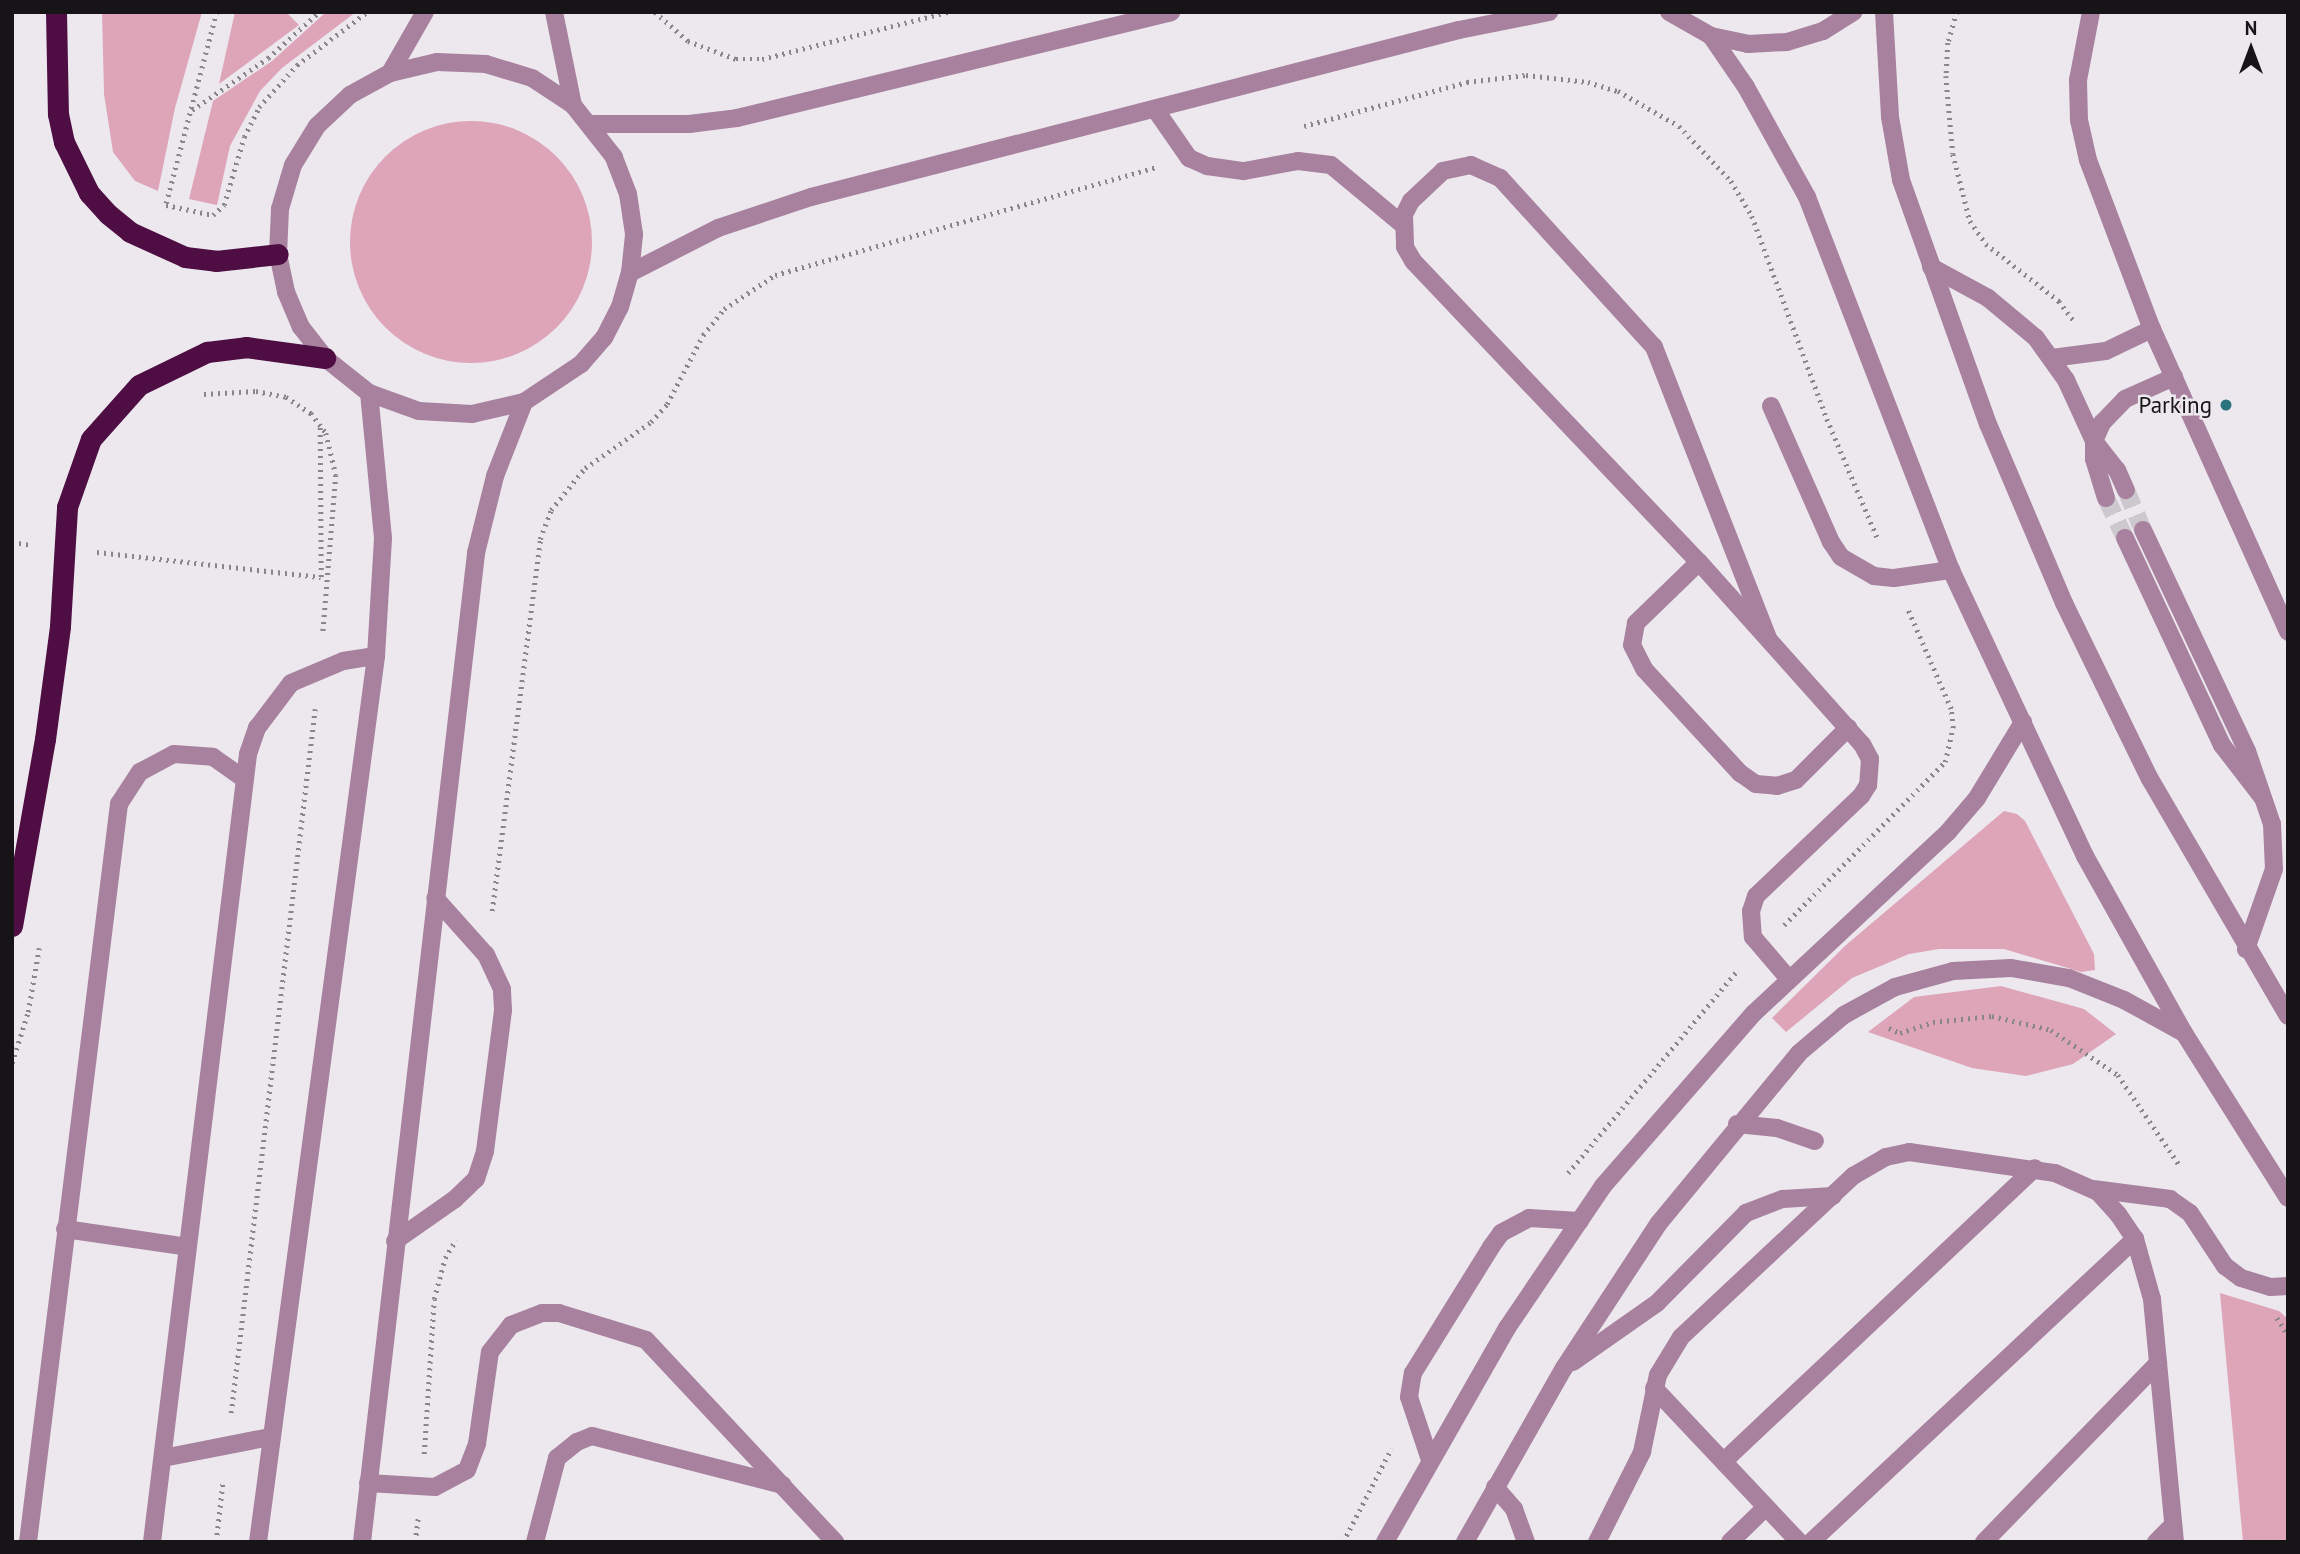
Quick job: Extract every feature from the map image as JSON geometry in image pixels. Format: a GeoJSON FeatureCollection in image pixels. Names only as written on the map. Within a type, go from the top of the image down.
{"type":"FeatureCollection","features":[{"type":"Feature","properties":{"kind":"highway"},"geometry":{"type":"LineString","coordinates":[[56,12],[58,114],[64,142],[84,185],[108,214],[130,232],[185,257],[226,261],[278,254]]}},
{"type":"Feature","properties":{"kind":"highway"},"geometry":{"type":"LineString","coordinates":[[12,926],[46,739],[60,626],[67,508],[91,439],[139,385],[207,352],[246,347],[325,358]]}},
{"type":"Feature","properties":{"kind":"street"},"geometry":{"type":"LineString","coordinates":[[390,73],[425,12]]}},
{"type":"Feature","properties":{"kind":"street"},"geometry":{"type":"LineString","coordinates":[[554,12],[573,105]]}},
{"type":"Feature","properties":{"kind":"street"},"geometry":{"type":"LineString","coordinates":[[592,124],[677,125],[737,118],[1171,12]]}},
{"type":"Feature","properties":{"kind":"street"},"geometry":{"type":"LineString","coordinates":[[630,274],[718,228],[764,210],[1459,30],[1549,12]]}},
{"type":"Feature","properties":{"kind":"street"},"geometry":{"type":"LineString","coordinates":[[1669,12],[1711,36],[1748,44],[1787,42],[1823,31],[1854,12]]}},
{"type":"Feature","properties":{"kind":"street"},"geometry":{"type":"LineString","coordinates":[[1884,12],[1889,117],[1902,180],[1988,424],[2064,603],[2150,779],[2246,949],[2288,1016]]}},
{"type":"Feature","properties":{"kind":"street"},"geometry":{"type":"LineString","coordinates":[[2091,12],[2078,80],[2078,120],[2102,204],[2152,329],[2288,632]]}},
{"type":"Feature","properties":{"kind":"street"},"geometry":{"type":"LineString","coordinates":[[1711,36],[1746,87],[1807,197],[1951,570],[2085,856],[2184,1033],[2288,1198]]}},
{"type":"Feature","properties":{"kind":"street"},"geometry":{"type":"LineString","coordinates":[[437,62],[486,64],[532,78],[573,105],[592,124],[614,157],[628,194],[634,234],[630,274],[620,307],[604,338],[572,371],[524,402],[472,414],[419,411],[369,393],[325,358],[301,327],[286,292],[278,254],[280,209],[293,165],[317,126],[350,95],[390,73],[437,62]]}},
{"type":"Feature","properties":{"kind":"street"},"geometry":{"type":"LineString","coordinates":[[1155,109],[1189,158],[1225,171],[1298,161],[1331,164],[1403,225]]}},
{"type":"Feature","properties":{"kind":"street"},"geometry":{"type":"LineString","coordinates":[[1768,639],[1663,365],[1641,329],[1487,169],[1471,165],[1443,171],[1411,201],[1403,225],[1405,247],[1413,261],[1699,562],[1768,639],[1848,728],[1870,759],[1868,785],[1852,805],[1756,896],[1750,924],[1760,949],[1788,978]]}},
{"type":"Feature","properties":{"kind":"street"},"geometry":{"type":"LineString","coordinates":[[1931,267],[2014,316],[2052,358],[2094,441],[2117,470],[2126,490]]}},
{"type":"Feature","properties":{"kind":"street"},"geometry":{"type":"LineString","coordinates":[[2052,358],[2106,351],[2152,329]]}},
{"type":"Feature","properties":{"kind":"street"},"geometry":{"type":"LineString","coordinates":[[2106,498],[2098,480],[2094,441],[2102,423],[2125,399],[2174,377]]}},
{"type":"Feature","properties":{"kind":"street"},"geometry":{"type":"LineString","coordinates":[[258,1542],[376,656],[383,538],[369,393]]}},
{"type":"Feature","properties":{"kind":"street"},"geometry":{"type":"LineString","coordinates":[[362,1542],[476,553],[495,476],[524,402]]}},
{"type":"Feature","properties":{"kind":"street"},"geometry":{"type":"LineString","coordinates":[[1771,406],[1830,542],[1854,568],[1894,578],[1951,570]]}},
{"type":"Feature","properties":{"kind":"street"},"geometry":{"type":"LineString","coordinates":[[2143,530],[2247,751],[2264,799],[2276,846],[2274,869],[2246,949]]}},
{"type":"Feature","properties":{"kind":"street"},"geometry":{"type":"LineString","coordinates":[[2125,538],[2222,745],[2264,799]]}},
{"type":"Feature","properties":{"kind":"street"},"geometry":{"type":"LineString","coordinates":[[1699,562],[1636,623],[1632,645],[1644,669],[1740,773],[1756,784],[1777,786],[1796,780],[1848,728]]}},
{"type":"Feature","properties":{"kind":"street"},"geometry":{"type":"LineString","coordinates":[[152,1542],[244,779],[257,728],[292,683],[342,661],[376,656]]}},
{"type":"Feature","properties":{"kind":"street"},"geometry":{"type":"LineString","coordinates":[[1385,1542],[1429,1457],[1507,1328],[1603,1186],[1788,978],[1948,832],[1977,798],[2023,722]]}},
{"type":"Feature","properties":{"kind":"street"},"geometry":{"type":"LineString","coordinates":[[28,1542],[119,804],[140,772],[174,754],[213,757],[244,779]]}},
{"type":"Feature","properties":{"kind":"street"},"geometry":{"type":"LineString","coordinates":[[395,1241],[455,1199],[476,1179],[485,1151],[503,1010],[502,989],[486,956],[435,898]]}},
{"type":"Feature","properties":{"kind":"street"},"geometry":{"type":"LineString","coordinates":[[1465,1542],[1564,1368],[1659,1223],[1737,1124],[1799,1053],[1844,1015],[1895,988],[1952,971],[2011,968],[2069,978],[2124,1000],[2184,1033]]}},
{"type":"Feature","properties":{"kind":"street"},"geometry":{"type":"LineString","coordinates":[[1737,1124],[1777,1128],[1815,1141]]}},
{"type":"Feature","properties":{"kind":"street"},"geometry":{"type":"LineString","coordinates":[[1597,1542],[1642,1452],[1654,1388],[1681,1337],[1868,1165],[1909,1152],[2035,1168],[2093,1189],[2170,1199],[2190,1213],[2225,1266],[2241,1278],[2271,1287],[2288,1286]]}},
{"type":"Feature","properties":{"kind":"street"},"geometry":{"type":"LineString","coordinates":[[1724,1461],[2035,1168]]}},
{"type":"Feature","properties":{"kind":"street"},"geometry":{"type":"LineString","coordinates":[[2093,1189],[2118,1214],[2135,1239],[2152,1299],[2174,1533],[2156,1542]]}},
{"type":"Feature","properties":{"kind":"street"},"geometry":{"type":"LineString","coordinates":[[1564,1368],[1657,1303],[1746,1213],[1783,1199],[1832,1196]]}},
{"type":"Feature","properties":{"kind":"street"},"geometry":{"type":"LineString","coordinates":[[1429,1457],[1411,1410],[1413,1373],[1496,1240],[1516,1222],[1542,1217],[1580,1221]]}},
{"type":"Feature","properties":{"kind":"street"},"geometry":{"type":"LineString","coordinates":[[65,1229],[188,1247]]}},
{"type":"Feature","properties":{"kind":"street"},"geometry":{"type":"LineString","coordinates":[[1811,1542],[2135,1239]]}},
{"type":"Feature","properties":{"kind":"street"},"geometry":{"type":"LineString","coordinates":[[368,1483],[422,1487],[453,1481],[467,1470],[477,1444],[490,1352],[511,1325],[542,1313],[559,1313],[646,1340],[835,1542]]}},
{"type":"Feature","properties":{"kind":"street"},"geometry":{"type":"LineString","coordinates":[[1984,1542],[2158,1363]]}},
{"type":"Feature","properties":{"kind":"street"},"geometry":{"type":"LineString","coordinates":[[1654,1388],[1799,1542]]}},
{"type":"Feature","properties":{"kind":"street"},"geometry":{"type":"LineString","coordinates":[[535,1542],[557,1458],[566,1448],[592,1436],[783,1485]]}},
{"type":"Feature","properties":{"kind":"street"},"geometry":{"type":"LineString","coordinates":[[163,1458],[270,1437]]}},
{"type":"Feature","properties":{"kind":"street"},"geometry":{"type":"LineString","coordinates":[[1495,1487],[1514,1510],[1526,1542]]}},
{"type":"Feature","properties":{"kind":"street"},"geometry":{"type":"LineString","coordinates":[[1730,1542],[1766,1507]]}},
{"type":"Feature","properties":{"kind":"path"},"geometry":{"type":"LineString","coordinates":[[217,12],[166,205],[213,215],[224,205],[244,137],[259,107],[297,65],[367,12]]}},
{"type":"Feature","properties":{"kind":"path"},"geometry":{"type":"LineString","coordinates":[[191,110],[268,58],[319,12]]}},
{"type":"Feature","properties":{"kind":"path"},"geometry":{"type":"LineString","coordinates":[[655,12],[688,41],[736,59],[762,59],[948,12]]}},
{"type":"Feature","properties":{"kind":"path"},"geometry":{"type":"LineString","coordinates":[[1294,129],[1467,82],[1526,75],[1588,82],[1618,91],[1679,126],[1731,181],[1752,216],[1827,419],[1951,709],[1951,746],[1935,776],[1723,984],[1580,1154],[1542,1217]]}},
{"type":"Feature","properties":{"kind":"path"},"geometry":{"type":"LineString","coordinates":[[494,919],[491,908],[540,539],[551,510],[584,468],[651,422],[667,404],[698,345],[724,309],[775,275],[1189,158]]}},
{"type":"Feature","properties":{"kind":"path"},"geometry":{"type":"LineString","coordinates":[[93,551],[321,577],[320,424]]}},
{"type":"Feature","properties":{"kind":"path"},"geometry":{"type":"LineString","coordinates":[[12,542],[39,545]]}},
{"type":"Feature","properties":{"kind":"path"},"geometry":{"type":"LineString","coordinates":[[415,1542],[422,1487],[434,1299],[445,1258],[458,1237]]}},
{"type":"Feature","properties":{"kind":"path"},"geometry":{"type":"LineString","coordinates":[[1343,1542],[1411,1410]]}},
{"type":"Feature","properties":{"kind":"shaded area"},"geometry":{"type":"Polygon","coordinates":[[[102,12],[202,12],[175,108],[158,191],[135,181],[113,152],[104,94],[102,12]]]}},
{"type":"Feature","properties":{"kind":"shaded area"},"geometry":{"type":"Polygon","coordinates":[[[235,12],[286,12],[299,25],[219,84],[235,12]]]}},
{"type":"Feature","properties":{"kind":"shaded area"},"geometry":{"type":"Polygon","coordinates":[[[326,12],[356,12],[282,68],[260,91],[230,146],[217,205],[189,199],[213,101],[272,61],[326,12]]]}},
{"type":"Feature","properties":{"kind":"shaded area"},"geometry":{"type":"Polygon","coordinates":[[[471,121],[495,124],[528,136],[548,149],[564,165],[577,185],[586,207],[592,242],[589,266],[577,299],[564,319],[548,335],[528,348],[506,357],[471,363],[447,360],[414,348],[394,335],[378,319],[365,299],[356,277],[350,242],[353,218],[365,185],[378,165],[394,149],[414,136],[436,127],[471,121]]]}},
{"type":"Feature","properties":{"kind":"shaded area"},"geometry":{"type":"Polygon","coordinates":[[[2004,811],[2017,814],[2025,821],[2094,954],[2095,970],[2081,972],[2004,949],[1939,949],[1909,954],[1852,978],[1786,1032],[1772,1018],[1846,945],[2004,811]]]}},
{"type":"Feature","properties":{"kind":"shaded area"},"geometry":{"type":"Polygon","coordinates":[[[2001,986],[2084,1009],[2116,1034],[2073,1064],[2026,1076],[1972,1068],[1868,1032],[1914,997],[2001,986]]]}},
{"type":"Feature","properties":{"kind":"shaded area"},"geometry":{"type":"Polygon","coordinates":[[[2220,1293],[2279,1311],[2288,1319],[2288,1542],[2243,1542],[2220,1293]]]}},
{"type":"Feature","properties":{"kind":"tunnel"},"geometry":{"type":"LineString","coordinates":[[2126,490],[2143,530]]}},
{"type":"Feature","properties":{"kind":"tunnel"},"geometry":{"type":"LineString","coordinates":[[2106,498],[2125,538]]}},
{"type":"Feature","properties":{"kind":"place","name":"Parking"},"geometry":{"type":"Point","coordinates":[2226,405]}}]}
